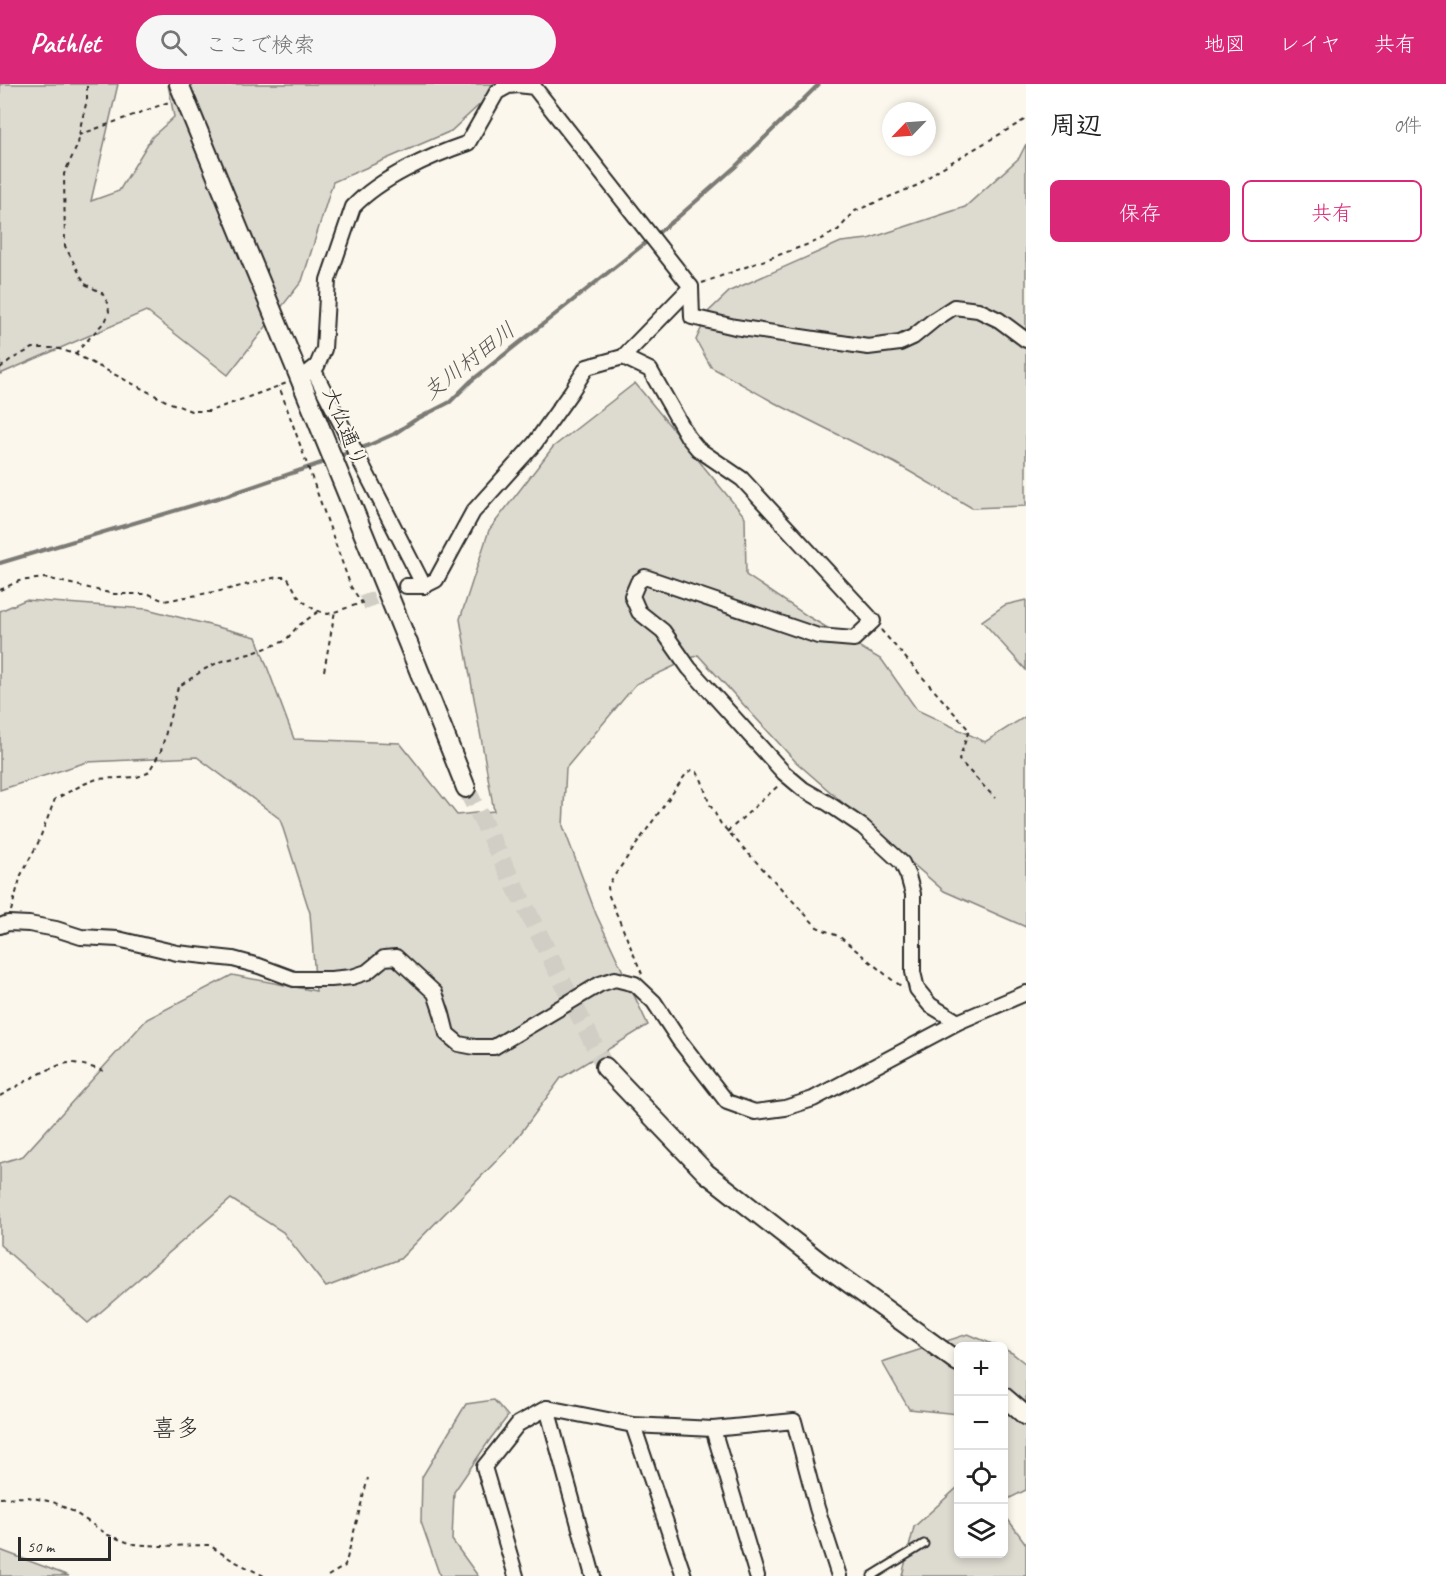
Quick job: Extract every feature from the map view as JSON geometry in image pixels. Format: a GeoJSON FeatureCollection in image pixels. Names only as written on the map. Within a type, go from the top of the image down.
{"type":"FeatureCollection","features":[{"type":"Feature","properties":{"kind":"street"},"geometry":{"type":"LineString","coordinates":[[424,586],[347,434],[307,373],[318,366],[324,349],[328,280],[353,207],[384,183],[437,154],[468,143],[497,92],[508,86],[534,87],[691,287],[692,317],[735,327],[868,347],[900,343],[913,337],[954,307],[978,310],[999,320],[1026,340]]}},
{"type":"Feature","properties":{"kind":"street","name":"大仏通り"},"geometry":{"type":"LineString","coordinates":[[182,90],[247,252],[307,373],[325,438],[466,788]]}},
{"type":"Feature","properties":{"kind":"street"},"geometry":{"type":"LineString","coordinates":[[406,586],[424,586],[436,580],[473,513],[535,443],[587,367],[623,357],[691,287]]}},
{"type":"Feature","properties":{"kind":"street"},"geometry":{"type":"LineString","coordinates":[[623,357],[650,370],[688,437],[698,449],[742,479],[873,621],[854,639],[818,636],[645,577],[638,582],[632,596],[639,612],[663,631],[689,668],[788,777],[863,827],[902,863],[913,894],[913,972],[917,989],[930,1005],[958,1022]]}},
{"type":"Feature","properties":{"kind":"street"},"geometry":{"type":"LineString","coordinates":[[4,924],[47,928],[81,937],[118,939],[177,953],[233,959],[294,979],[352,977],[367,972],[384,958],[396,957],[435,993],[447,1034],[459,1044],[475,1047],[494,1047],[600,984],[615,979],[635,984],[654,1002],[727,1102],[755,1112],[785,1108],[813,1099],[958,1022],[1026,993]]}},
{"type":"Feature","properties":{"kind":"street"},"geometry":{"type":"LineString","coordinates":[[605,1067],[706,1173],[820,1262],[954,1359]]}},
{"type":"Feature","properties":{"kind":"street"},"geometry":{"type":"LineString","coordinates":[[1008,1400],[1026,1416]]}},
{"type":"Feature","properties":{"kind":"street"},"geometry":{"type":"LineString","coordinates":[[547,1408],[593,1576]]}},
{"type":"Feature","properties":{"kind":"street"},"geometry":{"type":"LineString","coordinates":[[516,1576],[484,1467],[518,1424],[547,1408],[633,1425],[713,1429],[794,1421],[820,1518],[839,1576]]}},
{"type":"Feature","properties":{"kind":"street"},"geometry":{"type":"LineString","coordinates":[[633,1425],[684,1576]]}},
{"type":"Feature","properties":{"kind":"street"},"geometry":{"type":"LineString","coordinates":[[713,1429],[757,1576]]}},
{"type":"Feature","properties":{"kind":"lane"},"geometry":{"type":"LineString","coordinates":[[872,1576],[924,1544]]}},
{"type":"Feature","properties":{"kind":"path"},"geometry":{"type":"LineString","coordinates":[[75,354],[106,320],[109,312],[108,303],[102,293],[85,284],[65,246],[64,174],[78,144],[87,100],[87,84]]}},
{"type":"Feature","properties":{"kind":"path"},"geometry":{"type":"LineString","coordinates":[[79,135],[182,90]]}},
{"type":"Feature","properties":{"kind":"path"},"geometry":{"type":"LineString","coordinates":[[691,287],[817,241],[838,230],[855,211],[918,185],[938,170],[1026,119]]}},
{"type":"Feature","properties":{"kind":"path"},"geometry":{"type":"LineString","coordinates":[[0,368],[33,348],[56,348],[75,354],[166,401],[191,411],[210,411],[279,386],[307,373]]}},
{"type":"Feature","properties":{"kind":"path"},"geometry":{"type":"LineString","coordinates":[[0,590],[19,581],[46,578],[114,594],[149,594],[164,600],[225,590],[276,576],[288,577],[300,599],[328,614],[362,603],[351,587],[279,386]]}},
{"type":"Feature","properties":{"kind":"path"},"geometry":{"type":"LineString","coordinates":[[4,924],[21,875],[38,843],[56,799],[97,779],[137,777],[148,773],[161,751],[178,687],[219,662],[285,641],[298,626],[319,611]]}},
{"type":"Feature","properties":{"kind":"path"},"geometry":{"type":"LineString","coordinates":[[324,671],[335,611]]}},
{"type":"Feature","properties":{"kind":"path"},"geometry":{"type":"LineString","coordinates":[[873,621],[969,730],[959,760],[995,798]]}},
{"type":"Feature","properties":{"kind":"path"},"geometry":{"type":"LineString","coordinates":[[654,1002],[609,896],[608,886],[686,774],[692,770],[697,772],[702,781],[709,803],[721,825],[817,927],[840,938],[910,992],[920,994]]}},
{"type":"Feature","properties":{"kind":"path"},"geometry":{"type":"LineString","coordinates":[[727,832],[788,777]]}},
{"type":"Feature","properties":{"kind":"path"},"geometry":{"type":"LineString","coordinates":[[0,1096],[48,1071],[70,1063],[104,1071]]}},
{"type":"Feature","properties":{"kind":"path"},"geometry":{"type":"LineString","coordinates":[[328,1576],[345,1566],[368,1479]]}},
{"type":"Feature","properties":{"kind":"path"},"geometry":{"type":"LineString","coordinates":[[0,1498],[28,1497],[53,1502],[74,1512],[108,1535],[132,1544],[209,1545],[264,1576]]}},
{"type":"Feature","properties":{"kind":"shaded area"},"geometry":{"type":"Polygon","coordinates":[[[0,84],[118,84],[91,201],[119,191],[152,137],[174,117],[168,84],[502,84],[451,131],[333,182],[302,281],[228,375],[146,311],[0,374],[0,84]]]}},
{"type":"Feature","properties":{"kind":"shaded area"},"geometry":{"type":"Polygon","coordinates":[[[1026,144],[1026,506],[972,508],[895,463],[775,403],[711,367],[696,340],[709,311],[730,291],[841,242],[868,239],[965,207],[1019,158],[1026,144]]]}},
{"type":"Feature","properties":{"kind":"shaded area"},"geometry":{"type":"Polygon","coordinates":[[[635,383],[745,517],[746,575],[809,617],[882,660],[917,710],[985,742],[1026,716],[1026,927],[944,891],[796,762],[698,655],[636,684],[566,768],[563,826],[596,914],[648,1025],[561,1078],[512,1145],[400,1259],[326,1287],[283,1232],[231,1199],[88,1323],[0,1245],[0,1163],[23,1156],[147,1019],[232,975],[316,991],[310,913],[280,819],[197,757],[87,762],[0,790],[0,611],[25,600],[147,609],[256,637],[294,739],[400,743],[457,815],[494,811],[460,619],[489,530],[553,447],[635,383]]]}},
{"type":"Feature","properties":{"kind":"shaded area"},"geometry":{"type":"Polygon","coordinates":[[[1026,600],[1026,670],[982,621],[1005,605],[1026,600]]]}},
{"type":"Feature","properties":{"kind":"shaded area"},"geometry":{"type":"Polygon","coordinates":[[[968,1334],[987,1342],[954,1342],[954,1414],[909,1409],[882,1362],[968,1334]]]}},
{"type":"Feature","properties":{"kind":"shaded area"},"geometry":{"type":"Polygon","coordinates":[[[1008,1351],[1026,1364],[1026,1490],[1008,1499],[1008,1351]]]}},
{"type":"Feature","properties":{"kind":"shaded area"},"geometry":{"type":"Polygon","coordinates":[[[494,1400],[508,1416],[454,1492],[452,1540],[478,1576],[440,1576],[421,1522],[422,1477],[466,1404],[494,1400]]]}},
{"type":"Feature","properties":{"kind":"shaded area"},"geometry":{"type":"Polygon","coordinates":[[[954,1491],[954,1558],[1008,1558],[1008,1519],[1026,1544],[1026,1576],[902,1576],[914,1527],[954,1491]]]}},
{"type":"Feature","properties":{"kind":"shaded area"},"geometry":{"type":"Polygon","coordinates":[[[0,1550],[69,1576],[0,1576],[0,1550]]]}},
{"type":"Feature","properties":{"kind":"waterway","name":"支川村田川"},"geometry":{"type":"LineString","coordinates":[[337,457],[394,434],[450,402],[471,381],[677,218],[735,167],[819,84]]}},
{"type":"Feature","properties":{"kind":"waterway","name":"支川村田川"},"geometry":{"type":"LineString","coordinates":[[0,563],[231,494],[327,461]]}},
{"type":"Feature","properties":{"kind":"tunnel"},"geometry":{"type":"LineString","coordinates":[[362,603],[406,586]]}},
{"type":"Feature","properties":{"kind":"tunnel"},"geometry":{"type":"LineString","coordinates":[[466,788],[605,1067]]}},
{"type":"Feature","properties":{"kind":"district","name":"喜多"},"geometry":{"type":"Point","coordinates":[176,1428]}}]}
